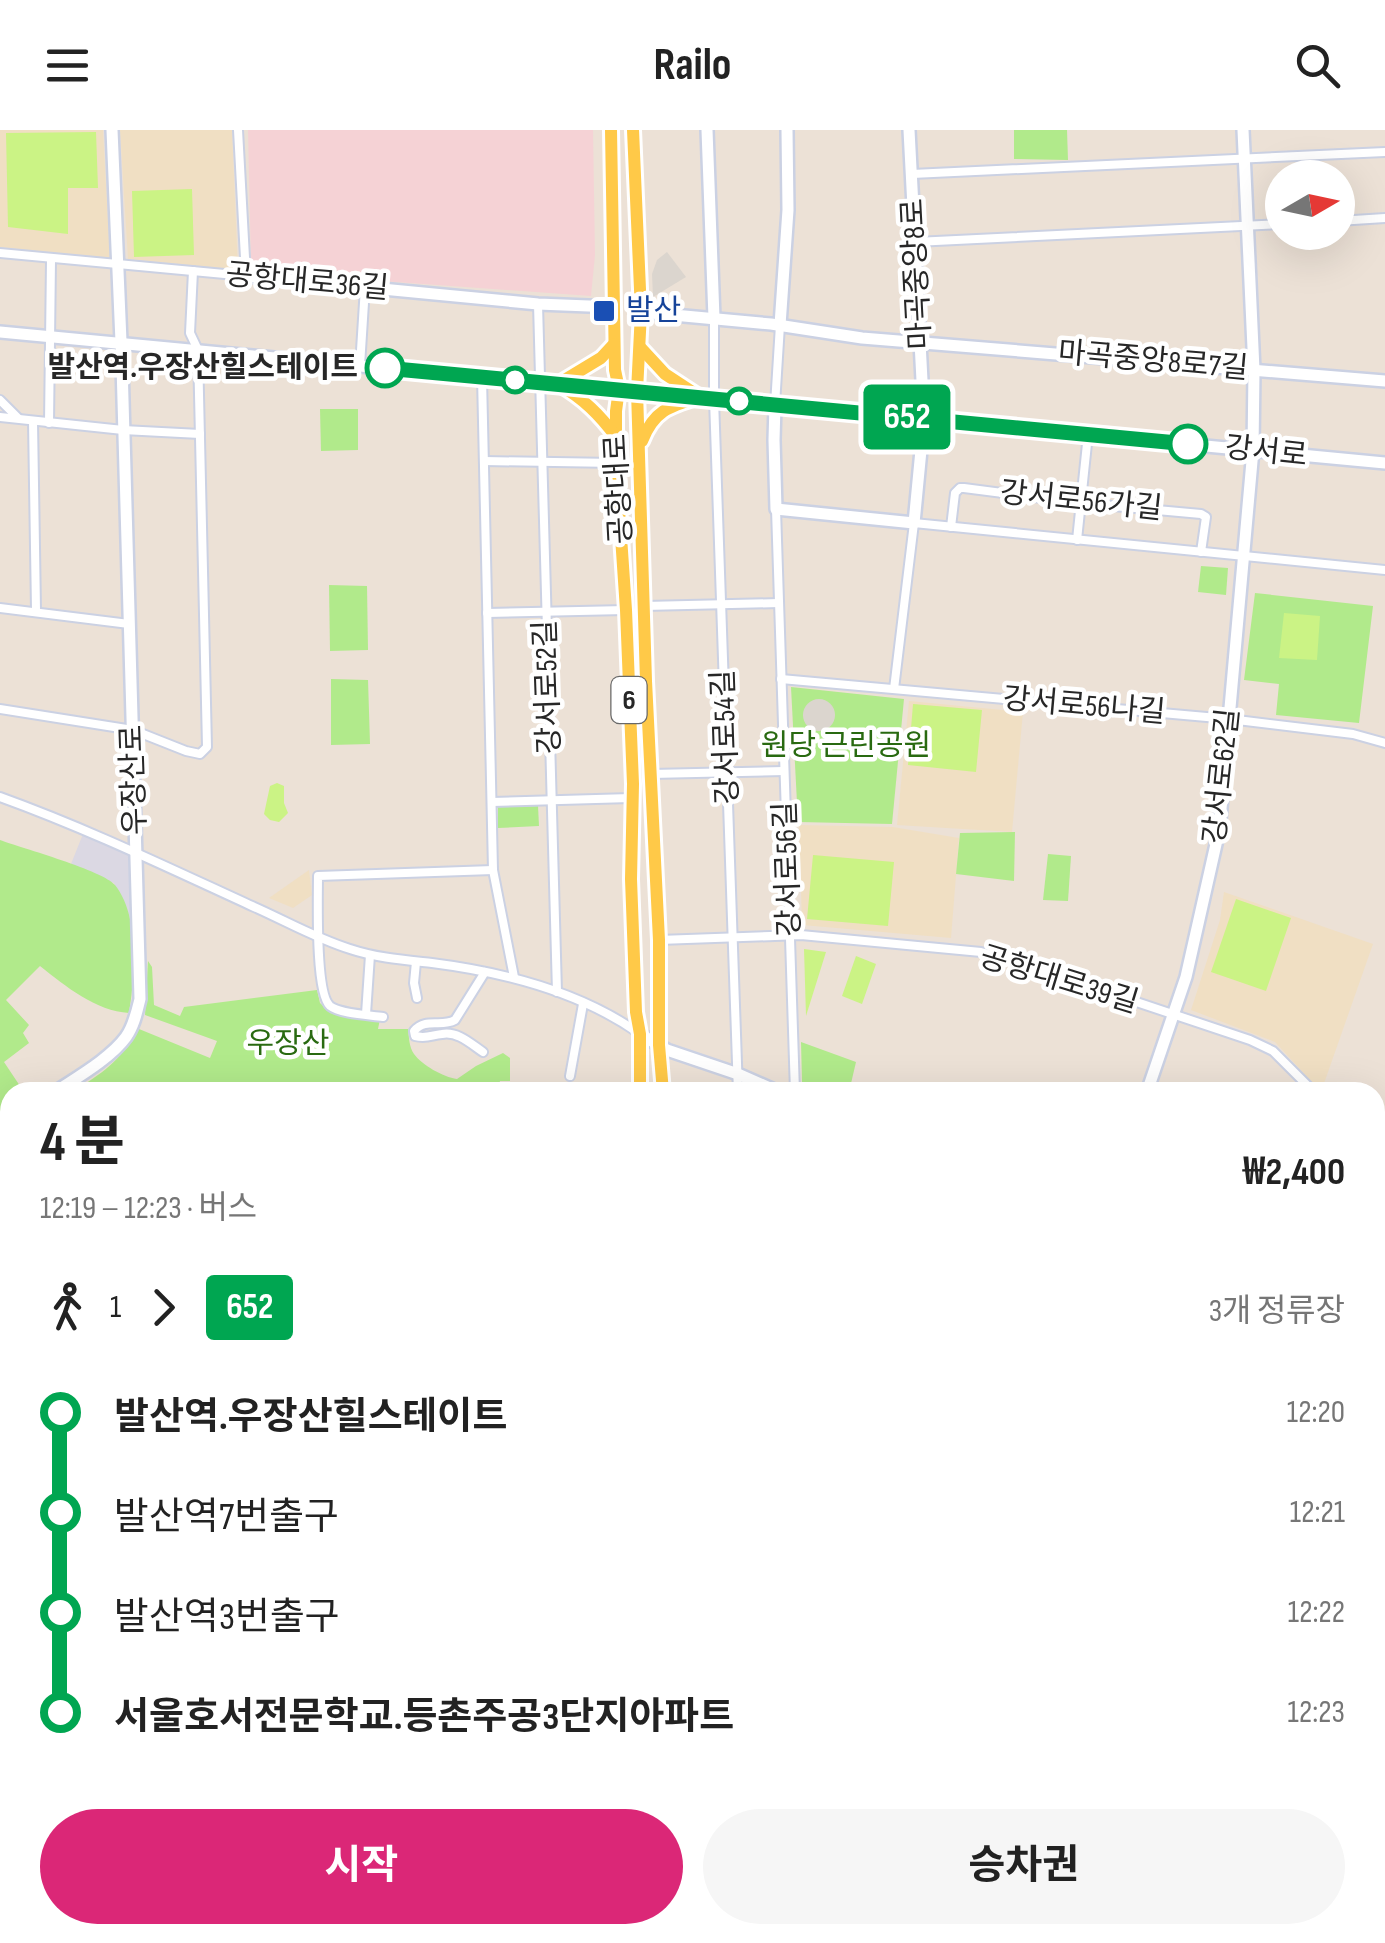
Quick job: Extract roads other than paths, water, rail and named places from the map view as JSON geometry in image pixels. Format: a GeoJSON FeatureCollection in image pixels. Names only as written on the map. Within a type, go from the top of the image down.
{"type":"FeatureCollection","features":[{"type":"Feature","properties":{"kind":"main road","name":"공항대로"},"geometry":{"type":"LineString","coordinates":[[611,130],[614,344],[619,389],[616,463],[626,610],[640,1082]]}},
{"type":"Feature","properties":{"kind":"main road","name":"공항대로"},"geometry":{"type":"LineString","coordinates":[[632,130],[641,312],[639,448],[662,1082]]}},
{"type":"Feature","properties":{"kind":"main road"},"geometry":{"type":"LineString","coordinates":[[614,344],[601,358],[558,384],[595,410],[617,438]]}},
{"type":"Feature","properties":{"kind":"main road"},"geometry":{"type":"LineString","coordinates":[[640,347],[665,374],[707,398]]}},
{"type":"Feature","properties":{"kind":"main road"},"geometry":{"type":"LineString","coordinates":[[639,448],[647,428],[659,414],[670,406],[707,398]]}},
{"type":"Feature","properties":{"kind":"street"},"geometry":{"type":"LineString","coordinates":[[112,130],[122,343]]}},
{"type":"Feature","properties":{"kind":"street"},"geometry":{"type":"LineString","coordinates":[[238,130],[246,276]]}},
{"type":"Feature","properties":{"kind":"street"},"geometry":{"type":"LineString","coordinates":[[707,130],[714,318],[707,398]]}},
{"type":"Feature","properties":{"kind":"street"},"geometry":{"type":"LineString","coordinates":[[775,405],[788,210],[787,130]]}},
{"type":"Feature","properties":{"kind":"street","name":"마곡중앙8로"},"geometry":{"type":"LineString","coordinates":[[910,130],[924,418]]}},
{"type":"Feature","properties":{"kind":"street","name":"강서로62길"},"geometry":{"type":"LineString","coordinates":[[1150,1082],[1186,977],[1219,831],[1254,450],[1243,130]]}},
{"type":"Feature","properties":{"kind":"street"},"geometry":{"type":"LineString","coordinates":[[912,174],[1385,152]]}},
{"type":"Feature","properties":{"kind":"street"},"geometry":{"type":"LineString","coordinates":[[1355,220],[1385,218]]}},
{"type":"Feature","properties":{"kind":"street"},"geometry":{"type":"LineString","coordinates":[[915,242],[1265,224]]}},
{"type":"Feature","properties":{"kind":"street","name":"공항대로36길"},"geometry":{"type":"LineString","coordinates":[[0,253],[614,308]]}},
{"type":"Feature","properties":{"kind":"street"},"geometry":{"type":"LineString","coordinates":[[50,422],[51,260]]}},
{"type":"Feature","properties":{"kind":"street"},"geometry":{"type":"LineString","coordinates":[[0,710],[133,730],[200,754],[207,747],[198,350],[190,333],[193,271]]}},
{"type":"Feature","properties":{"kind":"street"},"geometry":{"type":"LineString","coordinates":[[360,366],[365,287]]}},
{"type":"Feature","properties":{"kind":"street"},"geometry":{"type":"LineString","coordinates":[[538,304],[540,382]]}},
{"type":"Feature","properties":{"kind":"street"},"geometry":{"type":"LineString","coordinates":[[641,312],[780,325],[862,338],[920,341]]}},
{"type":"Feature","properties":{"kind":"street","name":"강서로"},"geometry":{"type":"LineString","coordinates":[[0,332],[1385,463]]}},
{"type":"Feature","properties":{"kind":"street","name":"마곡중앙8로7길"},"geometry":{"type":"LineString","coordinates":[[920,341],[1385,381]]}},
{"type":"Feature","properties":{"kind":"street","name":"우장산로"},"geometry":{"type":"LineString","coordinates":[[70,1082],[126,1038],[140,999],[122,343]]}},
{"type":"Feature","properties":{"kind":"street"},"geometry":{"type":"LineString","coordinates":[[482,376],[493,870],[514,977]]}},
{"type":"Feature","properties":{"kind":"street","name":"강서로52길"},"geometry":{"type":"LineString","coordinates":[[540,382],[557,992]]}},
{"type":"Feature","properties":{"kind":"street","name":"강서로54길"},"geometry":{"type":"LineString","coordinates":[[707,398],[721,604],[738,1082]]}},
{"type":"Feature","properties":{"kind":"street"},"geometry":{"type":"LineString","coordinates":[[0,400],[18,420]]}},
{"type":"Feature","properties":{"kind":"street","name":"강서로56길"},"geometry":{"type":"LineString","coordinates":[[775,405],[795,1082]]}},
{"type":"Feature","properties":{"kind":"street"},"geometry":{"type":"LineString","coordinates":[[0,418],[200,434]]}},
{"type":"Feature","properties":{"kind":"street"},"geometry":{"type":"LineString","coordinates":[[894,689],[924,418]]}},
{"type":"Feature","properties":{"kind":"street"},"geometry":{"type":"LineString","coordinates":[[33,421],[36,610]]}},
{"type":"Feature","properties":{"kind":"street"},"geometry":{"type":"LineString","coordinates":[[1076,540],[1088,434]]}},
{"type":"Feature","properties":{"kind":"street"},"geometry":{"type":"LineString","coordinates":[[484,461],[616,463]]}},
{"type":"Feature","properties":{"kind":"street","name":"강서로56가길"},"geometry":{"type":"LineString","coordinates":[[951,527],[955,494],[960,488],[1204,515],[1200,552]]}},
{"type":"Feature","properties":{"kind":"street","name":"강서로56가길"},"geometry":{"type":"LineString","coordinates":[[776,510],[1385,570]]}},
{"type":"Feature","properties":{"kind":"street"},"geometry":{"type":"LineString","coordinates":[[644,606],[779,603]]}},
{"type":"Feature","properties":{"kind":"street"},"geometry":{"type":"LineString","coordinates":[[0,608],[129,624]]}},
{"type":"Feature","properties":{"kind":"street"},"geometry":{"type":"LineString","coordinates":[[487,612],[626,610]]}},
{"type":"Feature","properties":{"kind":"street","name":"강서로56나길"},"geometry":{"type":"LineString","coordinates":[[782,679],[1229,719],[1353,734],[1385,743]]}},
{"type":"Feature","properties":{"kind":"street"},"geometry":{"type":"LineString","coordinates":[[650,774],[784,770]]}},
{"type":"Feature","properties":{"kind":"street"},"geometry":{"type":"LineString","coordinates":[[0,797],[136,853],[346,948],[514,977],[622,1022],[667,1050],[756,1082]]}},
{"type":"Feature","properties":{"kind":"street"},"geometry":{"type":"LineString","coordinates":[[492,802],[631,798]]}},
{"type":"Feature","properties":{"kind":"street"},"geometry":{"type":"LineString","coordinates":[[384,1016],[335,1009],[327,1003],[322,990],[318,936],[318,876],[493,870]]}},
{"type":"Feature","properties":{"kind":"street","name":"공항대로39길"},"geometry":{"type":"LineString","coordinates":[[659,940],[790,935],[980,952],[1250,1040],[1273,1051],[1304,1082]]}},
{"type":"Feature","properties":{"kind":"street"},"geometry":{"type":"LineString","coordinates":[[366,1014],[370,955]]}},
{"type":"Feature","properties":{"kind":"street"},"geometry":{"type":"LineString","coordinates":[[416,962],[417,998]]}},
{"type":"Feature","properties":{"kind":"street"},"geometry":{"type":"LineString","coordinates":[[483,1052],[453,1034],[424,1038],[415,1036],[414,1031],[429,1022],[449,1024],[455,1020],[485,972]]}},
{"type":"Feature","properties":{"kind":"street"},"geometry":{"type":"LineString","coordinates":[[570,1076],[583,1004]]}},
{"type":"Feature","properties":{"kind":"place","name":"발산"},"geometry":{"type":"Point","coordinates":[604,311]}},
{"type":"Feature","properties":{"kind":"place","name":"발산역.우장산힐스테이트"},"geometry":{"type":"Point","coordinates":[385,368]}},
{"type":"Feature","properties":{"kind":"park label","name":"원당 근린공원"},"geometry":{"type":"Point","coordinates":[846,746]}},
{"type":"Feature","properties":{"kind":"park label","name":"우장산"},"geometry":{"type":"Point","coordinates":[288,1044]}}]}
